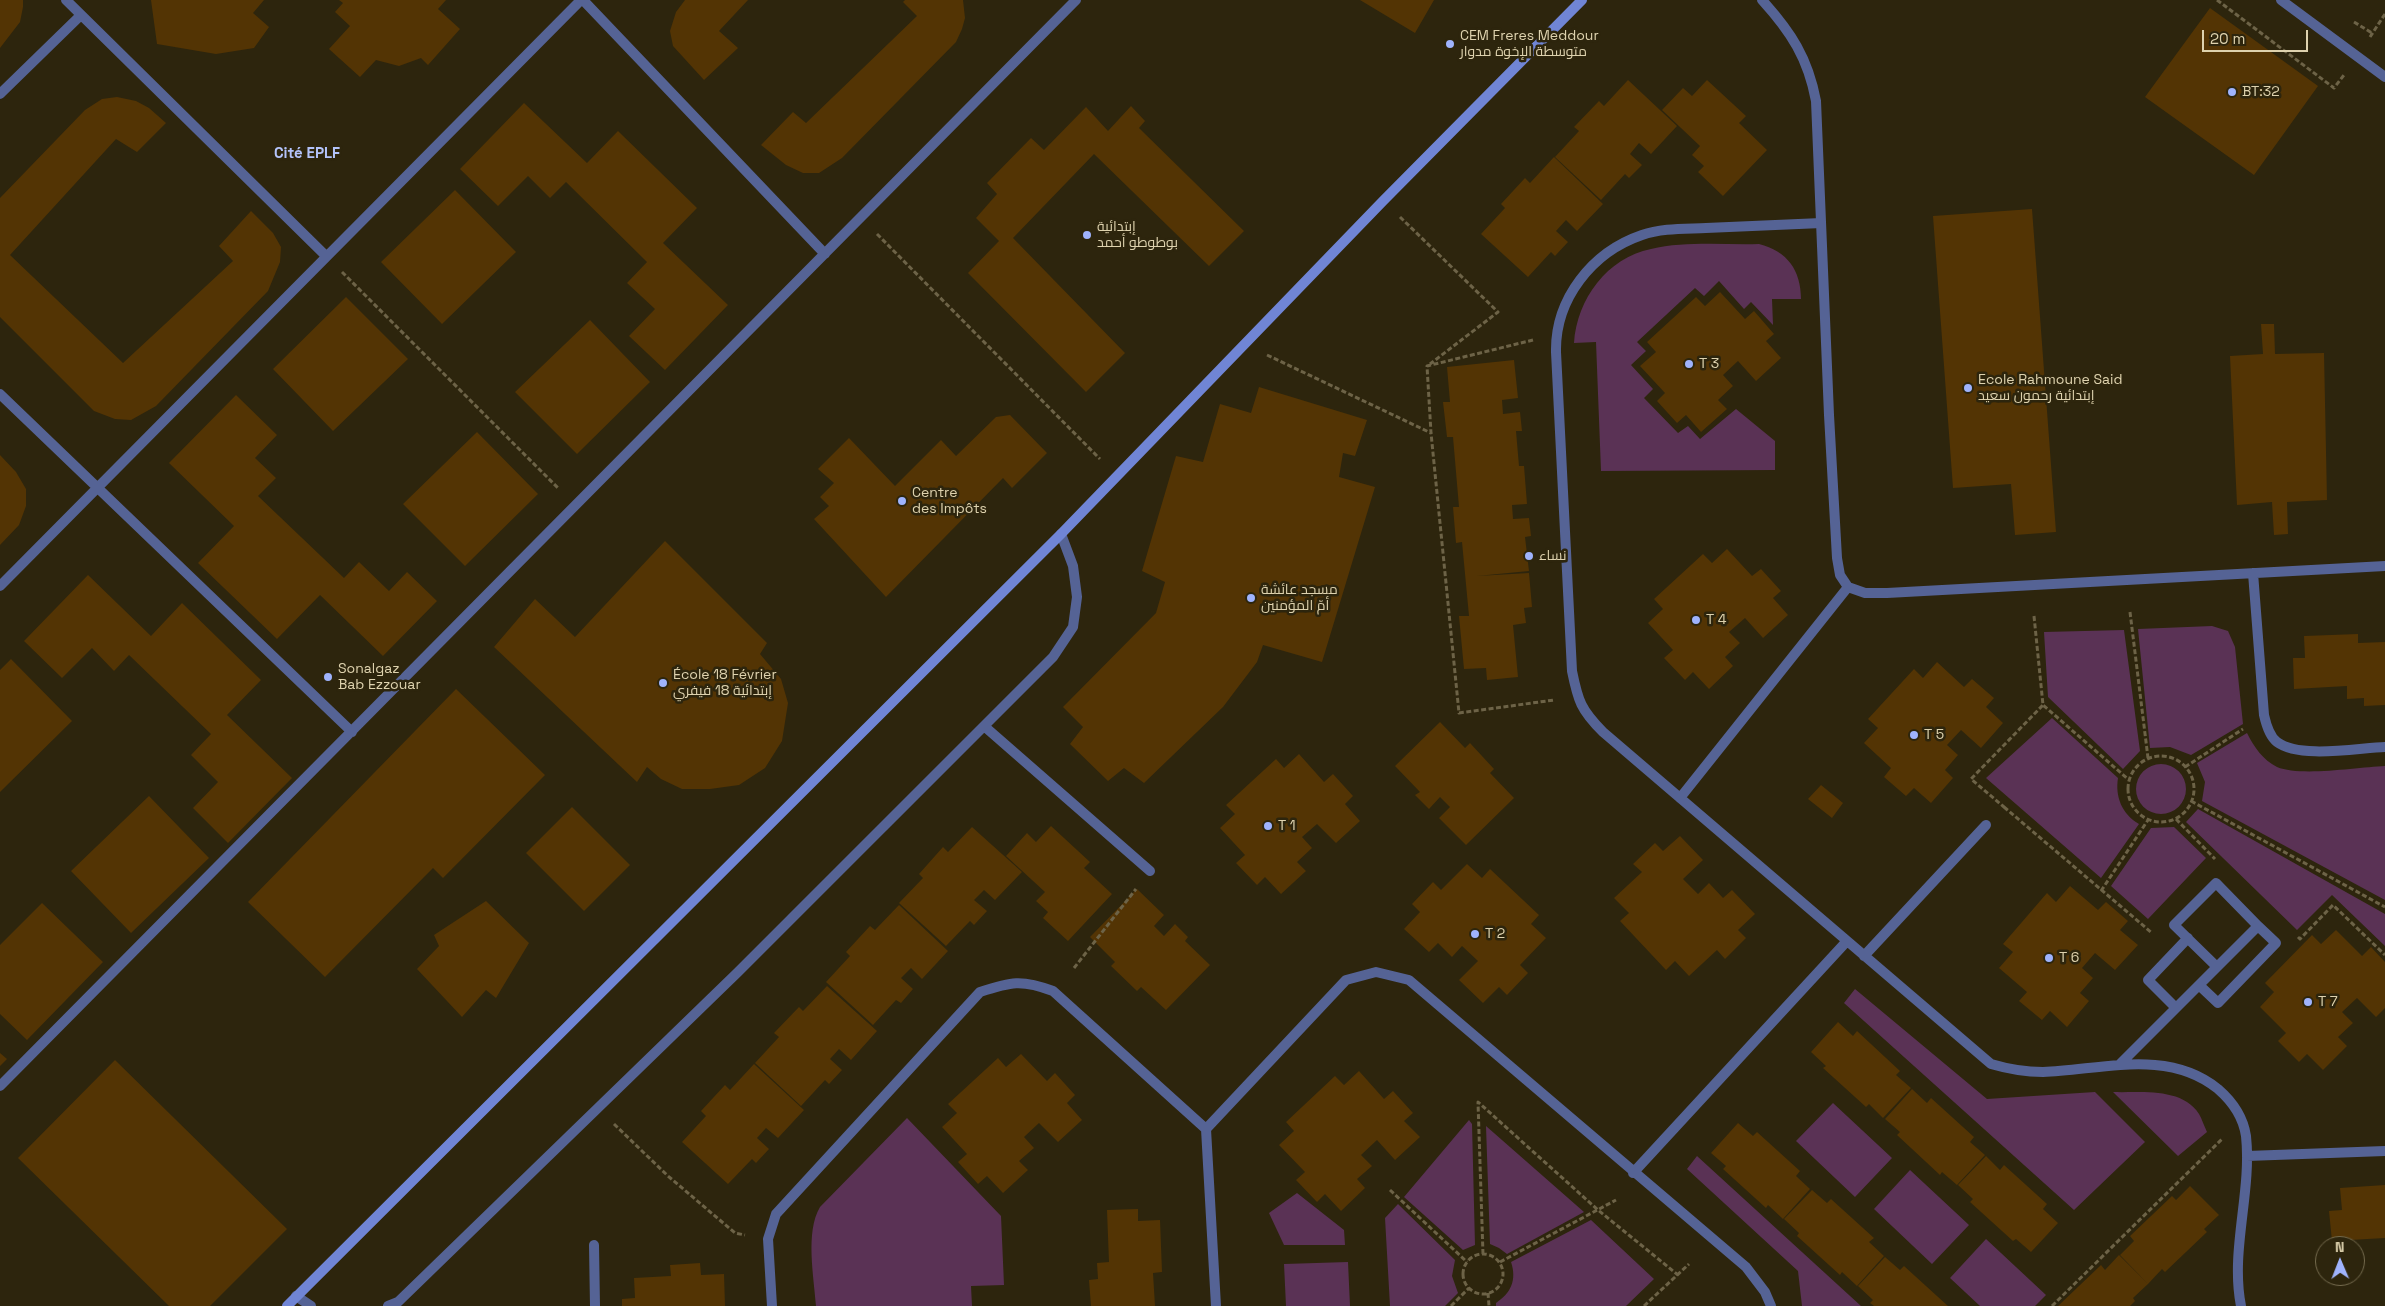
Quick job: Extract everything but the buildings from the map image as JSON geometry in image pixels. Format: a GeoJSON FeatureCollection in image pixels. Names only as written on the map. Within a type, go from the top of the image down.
{"type":"FeatureCollection","features":[{"type":"Feature","properties":{"kind":"street"},"geometry":{"type":"LineString","coordinates":[[66,0],[326,256]]}},
{"type":"Feature","properties":{"kind":"street"},"geometry":{"type":"LineString","coordinates":[[0,586],[96,487],[582,0],[825,254]]}},
{"type":"Feature","properties":{"kind":"street"},"geometry":{"type":"LineString","coordinates":[[0,1086],[576,507],[1076,0]]}},
{"type":"Feature","properties":{"kind":"street"},"geometry":{"type":"LineString","coordinates":[[286,1306],[1061,534],[1383,201],[1582,0]]}},
{"type":"Feature","properties":{"kind":"street"},"geometry":{"type":"LineString","coordinates":[[1762,0],[1782,22],[1800,49],[1812,78],[1816,101],[1838,558],[1840,576],[1848,586],[1865,593],[1886,593],[2385,566]]}},
{"type":"Feature","properties":{"kind":"street"},"geometry":{"type":"LineString","coordinates":[[2281,0],[2385,76]]}},
{"type":"Feature","properties":{"kind":"street"},"geometry":{"type":"LineString","coordinates":[[0,94],[81,15]]}},
{"type":"Feature","properties":{"kind":"street"},"geometry":{"type":"LineString","coordinates":[[1821,223],[1671,230],[1643,234],[1606,253],[1588,270],[1566,300],[1559,319],[1556,335],[1572,671],[1577,696],[1590,719],[1991,1064],[2015,1071],[2043,1072],[2120,1064],[2156,1064],[2185,1070],[2210,1082],[2229,1099],[2242,1119],[2247,1156],[2238,1280],[2241,1306]]}},
{"type":"Feature","properties":{"kind":"street"},"geometry":{"type":"LineString","coordinates":[[0,394],[352,732]]}},
{"type":"Feature","properties":{"kind":"street"},"geometry":{"type":"LineString","coordinates":[[388,1306],[398,1302],[598,1109],[1053,657],[1073,627],[1077,597],[1073,566],[1061,534]]}},
{"type":"Feature","properties":{"kind":"street"},"geometry":{"type":"LineString","coordinates":[[2253,573],[2264,715],[2267,727],[2277,742],[2294,749],[2310,751],[2385,747]]}},
{"type":"Feature","properties":{"kind":"street"},"geometry":{"type":"LineString","coordinates":[[1680,798],[1848,586]]}},
{"type":"Feature","properties":{"kind":"street"},"geometry":{"type":"LineString","coordinates":[[984,726],[1150,871]]}},
{"type":"Feature","properties":{"kind":"street"},"geometry":{"type":"LineString","coordinates":[[1864,956],[1986,825]]}},
{"type":"Feature","properties":{"kind":"street"},"geometry":{"type":"LineString","coordinates":[[2199,985],[2218,1003],[2276,943],[2216,883],[2174,925],[2217,967]]}},
{"type":"Feature","properties":{"kind":"street"},"geometry":{"type":"LineString","coordinates":[[2120,1064],[2258,926]]}},
{"type":"Feature","properties":{"kind":"street"},"geometry":{"type":"LineString","coordinates":[[2176,1008],[2148,980],[2188,938]]}},
{"type":"Feature","properties":{"kind":"street"},"geometry":{"type":"LineString","coordinates":[[1634,1173],[1847,941]]}},
{"type":"Feature","properties":{"kind":"street"},"geometry":{"type":"LineString","coordinates":[[1206,1129],[1346,980],[1376,972],[1409,980],[1746,1267],[1765,1292],[1770,1306]]}},
{"type":"Feature","properties":{"kind":"street"},"geometry":{"type":"LineString","coordinates":[[772,1306],[768,1239],[776,1214],[807,1178],[980,992],[1004,984],[1030,983],[1053,991],[1206,1129],[1216,1306]]}},
{"type":"Feature","properties":{"kind":"street"},"geometry":{"type":"LineString","coordinates":[[2247,1156],[2385,1151]]}},
{"type":"Feature","properties":{"kind":"street"},"geometry":{"type":"LineString","coordinates":[[594,1245],[595,1306]]}},
{"type":"Feature","properties":{"kind":"street"},"geometry":{"type":"LineString","coordinates":[[296,1296],[311,1306]]}},
{"type":"Feature","properties":{"kind":"path"},"geometry":{"type":"LineString","coordinates":[[1383,201],[1498,312],[1427,366]]}},
{"type":"Feature","properties":{"kind":"path"},"geometry":{"type":"LineString","coordinates":[[861,218],[1117,476]]}},
{"type":"Feature","properties":{"kind":"path"},"geometry":{"type":"LineString","coordinates":[[326,256],[576,507]]}},
{"type":"Feature","properties":{"kind":"path"},"geometry":{"type":"LineString","coordinates":[[1427,366],[1556,335]]}},
{"type":"Feature","properties":{"kind":"path"},"geometry":{"type":"LineString","coordinates":[[1244,344],[1432,433]]}},
{"type":"Feature","properties":{"kind":"path"},"geometry":{"type":"LineString","coordinates":[[1427,366],[1459,713],[1577,696]]}},
{"type":"Feature","properties":{"kind":"path"},"geometry":{"type":"LineString","coordinates":[[2130,612],[2148,758]]}},
{"type":"Feature","properties":{"kind":"path"},"geometry":{"type":"LineString","coordinates":[[2034,616],[2043,705],[2129,780]]}},
{"type":"Feature","properties":{"kind":"path"},"geometry":{"type":"LineString","coordinates":[[2043,705],[1970,779],[2174,952]]}},
{"type":"Feature","properties":{"kind":"path"},"geometry":{"type":"LineString","coordinates":[[2185,767],[2264,715]]}},
{"type":"Feature","properties":{"kind":"path"},"geometry":{"type":"LineString","coordinates":[[2166,756],[2177,760],[2185,767],[2193,783],[2191,801],[2185,812],[2176,819],[2162,822],[2148,820],[2136,812],[2130,802],[2128,791],[2129,780],[2136,767],[2148,758],[2166,756]]}},
{"type":"Feature","properties":{"kind":"path"},"geometry":{"type":"LineString","coordinates":[[2191,801],[2385,906]]}},
{"type":"Feature","properties":{"kind":"path"},"geometry":{"type":"LineString","coordinates":[[1986,825],[2004,807]]}},
{"type":"Feature","properties":{"kind":"path"},"geometry":{"type":"LineString","coordinates":[[2176,819],[2216,860]]}},
{"type":"Feature","properties":{"kind":"path"},"geometry":{"type":"LineString","coordinates":[[2101,891],[2148,820]]}},
{"type":"Feature","properties":{"kind":"path"},"geometry":{"type":"LineString","coordinates":[[1074,968],[1150,871]]}},
{"type":"Feature","properties":{"kind":"path"},"geometry":{"type":"LineString","coordinates":[[2295,935],[2300,939],[2333,905],[2385,955]]}},
{"type":"Feature","properties":{"kind":"path"},"geometry":{"type":"LineString","coordinates":[[1483,1254],[1478,1102],[1598,1210],[1678,1275]]}},
{"type":"Feature","properties":{"kind":"path"},"geometry":{"type":"LineString","coordinates":[[598,1109],[668,1176],[735,1233],[768,1239]]}},
{"type":"Feature","properties":{"kind":"path"},"geometry":{"type":"LineString","coordinates":[[2052,1306],[2242,1119]]}},
{"type":"Feature","properties":{"kind":"path"},"geometry":{"type":"LineString","coordinates":[[1390,1190],[1467,1262]]}},
{"type":"Feature","properties":{"kind":"path"},"geometry":{"type":"LineString","coordinates":[[1500,1262],[1616,1200]]}},
{"type":"Feature","properties":{"kind":"path"},"geometry":{"type":"LineString","coordinates":[[1483,1254],[1490,1254],[1500,1262],[1503,1268],[1502,1282],[1499,1287],[1488,1293],[1480,1294],[1469,1288],[1463,1276],[1467,1262],[1476,1255],[1483,1254]]}},
{"type":"Feature","properties":{"kind":"path"},"geometry":{"type":"LineString","coordinates":[[1644,1306],[1689,1264]]}},
{"type":"Feature","properties":{"kind":"path"},"geometry":{"type":"LineString","coordinates":[[1451,1306],[1469,1288]]}},
{"type":"Feature","properties":{"kind":"path"},"geometry":{"type":"LineString","coordinates":[[1488,1293],[1489,1306]]}},
{"type":"Feature","properties":{"kind":"shaded area"},"geometry":{"type":"Polygon","coordinates":[[[1691,244],[1759,244],[1777,251],[1790,263],[1798,279],[1801,299],[1772,299],[1773,325],[1751,302],[1744,309],[1719,281],[1704,296],[1695,288],[1637,342],[1646,351],[1631,365],[1653,389],[1644,398],[1678,433],[1688,426],[1700,439],[1736,409],[1775,441],[1775,470],[1601,471],[1596,342],[1574,343],[1581,311],[1597,283],[1621,261],[1651,249],[1691,244]]]}},
{"type":"Feature","properties":{"kind":"shaded area"},"geometry":{"type":"Polygon","coordinates":[[[2212,626],[2228,631],[2235,647],[2243,724],[2191,755],[2170,747],[2150,748],[2138,629],[2212,626]]]}},
{"type":"Feature","properties":{"kind":"shaded area"},"geometry":{"type":"Polygon","coordinates":[[[2124,630],[2140,751],[2123,769],[2048,697],[2044,632],[2124,630]]]}},
{"type":"Feature","properties":{"kind":"shaded area"},"geometry":{"type":"Polygon","coordinates":[[[2052,718],[2118,778],[2117,785],[2121,804],[2128,815],[2139,824],[2101,878],[1986,778],[2052,718]]]}},
{"type":"Feature","properties":{"kind":"shaded area"},"geometry":{"type":"Polygon","coordinates":[[[2247,733],[2267,761],[2287,770],[2330,771],[2385,766],[2385,900],[2202,801],[2205,782],[2197,763],[2247,733]]]}},
{"type":"Feature","properties":{"kind":"shaded area"},"geometry":{"type":"Polygon","coordinates":[[[2161,764],[2171,766],[2179,771],[2184,779],[2186,789],[2184,799],[2179,807],[2171,812],[2161,814],[2151,812],[2143,807],[2138,799],[2136,789],[2138,779],[2143,771],[2151,766],[2161,764]]]}},
{"type":"Feature","properties":{"kind":"shaded area"},"geometry":{"type":"Polygon","coordinates":[[[2198,809],[2385,914],[2385,946],[2332,895],[2297,930],[2186,822],[2198,809]]]}},
{"type":"Feature","properties":{"kind":"shaded area"},"geometry":{"type":"Polygon","coordinates":[[[2174,827],[2206,858],[2148,919],[2111,886],[2151,828],[2174,827]]]}},
{"type":"Feature","properties":{"kind":"shaded area"},"geometry":{"type":"Polygon","coordinates":[[[1855,989],[1987,1099],[2095,1092],[2145,1142],[2074,1210],[1844,1003],[1855,989]]]}},
{"type":"Feature","properties":{"kind":"shaded area"},"geometry":{"type":"Polygon","coordinates":[[[2113,1092],[2160,1093],[2182,1099],[2192,1105],[2199,1114],[2207,1132],[2178,1156],[2113,1092]]]}},
{"type":"Feature","properties":{"kind":"shaded area"},"geometry":{"type":"Polygon","coordinates":[[[1833,1103],[1892,1158],[1855,1197],[1796,1141],[1833,1103]]]}},
{"type":"Feature","properties":{"kind":"shaded area"},"geometry":{"type":"Polygon","coordinates":[[[907,1118],[1001,1216],[1004,1285],[971,1286],[972,1306],[816,1306],[812,1269],[812,1242],[815,1217],[820,1207],[907,1118]]]}},
{"type":"Feature","properties":{"kind":"shaded area"},"geometry":{"type":"Polygon","coordinates":[[[1469,1120],[1472,1124],[1475,1245],[1463,1250],[1404,1197],[1469,1120]]]}},
{"type":"Feature","properties":{"kind":"shaded area"},"geometry":{"type":"Polygon","coordinates":[[[1486,1126],[1584,1212],[1507,1254],[1490,1244],[1486,1126]]]}},
{"type":"Feature","properties":{"kind":"shaded area"},"geometry":{"type":"Polygon","coordinates":[[[1697,1156],[1861,1306],[1802,1306],[1798,1271],[1687,1169],[1697,1156]]]}},
{"type":"Feature","properties":{"kind":"shaded area"},"geometry":{"type":"Polygon","coordinates":[[[1910,1170],[1969,1225],[1932,1264],[1874,1209],[1910,1170]]]}},
{"type":"Feature","properties":{"kind":"shaded area"},"geometry":{"type":"Polygon","coordinates":[[[1297,1193],[1344,1230],[1345,1245],[1284,1245],[1269,1213],[1297,1193]]]}},
{"type":"Feature","properties":{"kind":"shaded area"},"geometry":{"type":"Polygon","coordinates":[[[1398,1204],[1455,1260],[1452,1276],[1458,1293],[1445,1306],[1390,1306],[1385,1218],[1398,1204]]]}},
{"type":"Feature","properties":{"kind":"shaded area"},"geometry":{"type":"Polygon","coordinates":[[[1591,1220],[1654,1279],[1626,1306],[1496,1306],[1496,1303],[1506,1295],[1511,1286],[1513,1269],[1511,1262],[1591,1220]]]}},
{"type":"Feature","properties":{"kind":"shaded area"},"geometry":{"type":"Polygon","coordinates":[[[1986,1239],[2046,1295],[2035,1306],[1980,1306],[1950,1278],[1986,1239]]]}},
{"type":"Feature","properties":{"kind":"shaded area"},"geometry":{"type":"Polygon","coordinates":[[[1348,1262],[1350,1306],[1286,1306],[1284,1264],[1348,1262]]]}},
{"type":"Feature","properties":{"kind":"place","name":"CEM Freres Meddour متوسطة الإخوة مدوار"},"geometry":{"type":"Point","coordinates":[1450,44]}},
{"type":"Feature","properties":{"kind":"place","name":"BT:32"},"geometry":{"type":"Point","coordinates":[2232,92]}},
{"type":"Feature","properties":{"kind":"place","name":"إبتدائية بوطوطو أحمد"},"geometry":{"type":"Point","coordinates":[1087,235]}},
{"type":"Feature","properties":{"kind":"place","name":"T 3"},"geometry":{"type":"Point","coordinates":[1689,364]}},
{"type":"Feature","properties":{"kind":"place","name":"Ecole Rahmoune Said إبتدائية رحمون سعيد"},"geometry":{"type":"Point","coordinates":[1968,388]}},
{"type":"Feature","properties":{"kind":"place","name":"Centre des Impôts"},"geometry":{"type":"Point","coordinates":[902,501]}},
{"type":"Feature","properties":{"kind":"place","name":"نساء"},"geometry":{"type":"Point","coordinates":[1529,556]}},
{"type":"Feature","properties":{"kind":"place","name":"مسجد عائشة أمّ المؤمنين"},"geometry":{"type":"Point","coordinates":[1251,598]}},
{"type":"Feature","properties":{"kind":"place","name":"T 4"},"geometry":{"type":"Point","coordinates":[1696,620]}},
{"type":"Feature","properties":{"kind":"place","name":"Sonalgaz Bab Ezzouar"},"geometry":{"type":"Point","coordinates":[328,677]}},
{"type":"Feature","properties":{"kind":"place","name":"École 18 Février إبتدائية 18 فيفري"},"geometry":{"type":"Point","coordinates":[663,683]}},
{"type":"Feature","properties":{"kind":"place","name":"T 5"},"geometry":{"type":"Point","coordinates":[1914,735]}},
{"type":"Feature","properties":{"kind":"place","name":"T 1"},"geometry":{"type":"Point","coordinates":[1268,826]}},
{"type":"Feature","properties":{"kind":"place","name":"T 2"},"geometry":{"type":"Point","coordinates":[1475,934]}},
{"type":"Feature","properties":{"kind":"place","name":"T 6"},"geometry":{"type":"Point","coordinates":[2049,958]}},
{"type":"Feature","properties":{"kind":"place","name":"T 7"},"geometry":{"type":"Point","coordinates":[2308,1002]}},
{"type":"Feature","properties":{"kind":"district","name":"Cité EPLF"},"geometry":{"type":"Point","coordinates":[307,154]}}]}
